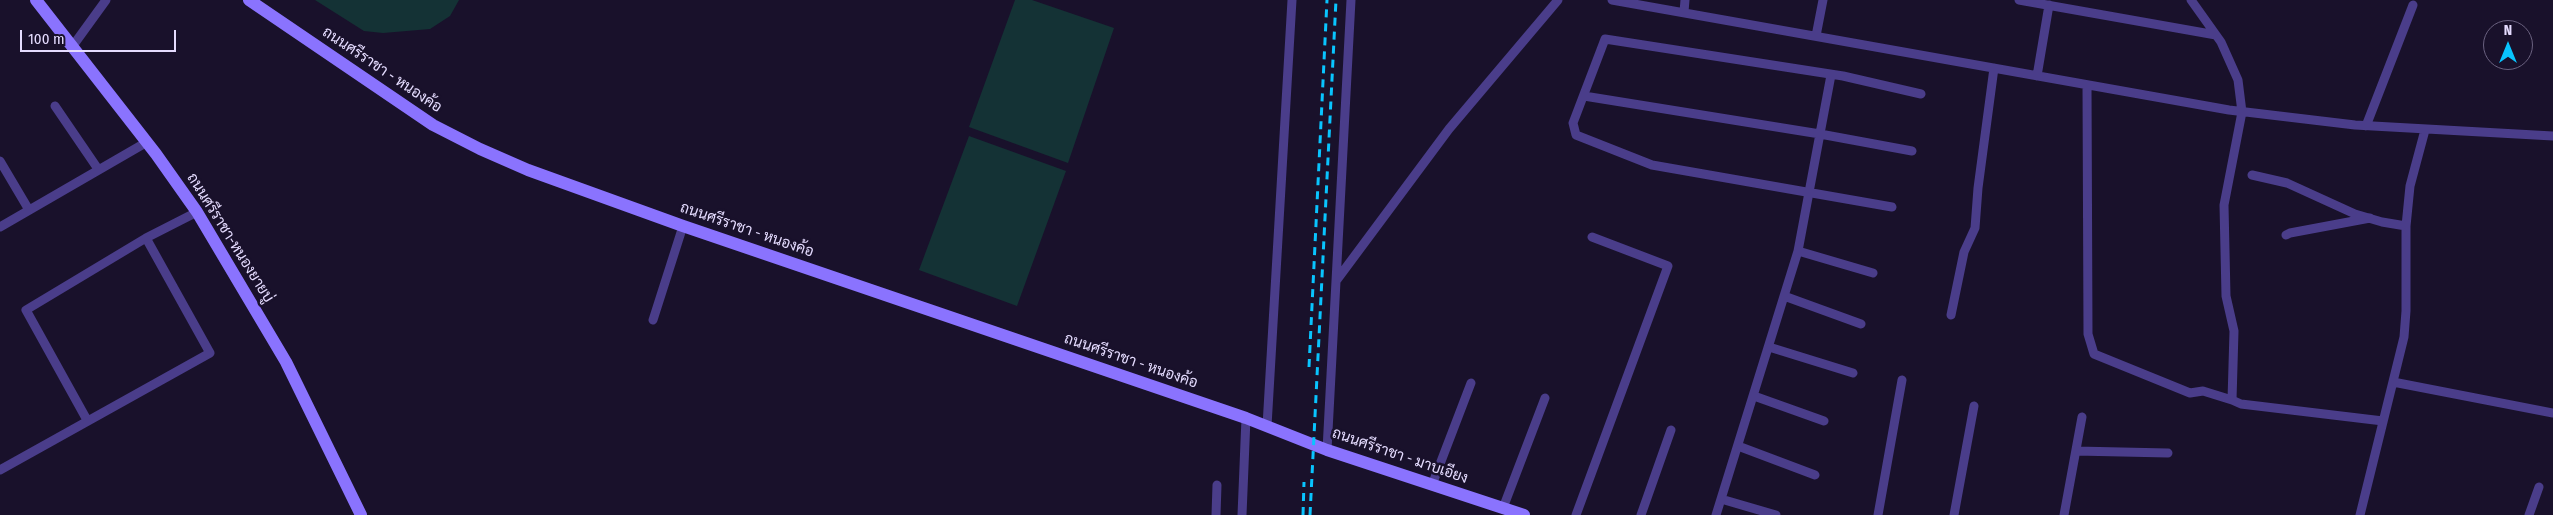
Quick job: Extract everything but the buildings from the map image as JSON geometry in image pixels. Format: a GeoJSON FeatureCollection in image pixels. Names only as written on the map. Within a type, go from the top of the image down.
{"type":"FeatureCollection","features":[{"type":"Feature","properties":{"kind":"main road","name":"ถนนศรีราชา-หนองยายบู่"},"geometry":{"type":"LineString","coordinates":[[36,0],[147,142],[197,212],[286,362],[361,515]]}},
{"type":"Feature","properties":{"kind":"main road","name":"ถนนศรีราชา - หนองค้อ"},"geometry":{"type":"LineString","coordinates":[[249,0],[434,125],[480,150],[528,170],[683,226],[1267,426]]}},
{"type":"Feature","properties":{"kind":"main road","name":"ถนนศรีราชา - มาบเอียง"},"geometry":{"type":"LineString","coordinates":[[1267,426],[1327,450],[1524,515]]}},
{"type":"Feature","properties":{"kind":"street"},"geometry":{"type":"LineString","coordinates":[[72,47],[106,0]]}},
{"type":"Feature","properties":{"kind":"street"},"geometry":{"type":"LineString","coordinates":[[1267,426],[1292,0]]}},
{"type":"Feature","properties":{"kind":"street"},"geometry":{"type":"LineString","coordinates":[[1327,450],[1351,0]]}},
{"type":"Feature","properties":{"kind":"street"},"geometry":{"type":"LineString","coordinates":[[1336,282],[1449,129],[1558,0]]}},
{"type":"Feature","properties":{"kind":"street"},"geometry":{"type":"LineString","coordinates":[[1612,0],[2242,112],[2366,126],[2553,136]]}},
{"type":"Feature","properties":{"kind":"street"},"geometry":{"type":"LineString","coordinates":[[1684,12],[1685,0]]}},
{"type":"Feature","properties":{"kind":"street"},"geometry":{"type":"LineString","coordinates":[[1816,36],[1823,0]]}},
{"type":"Feature","properties":{"kind":"street"},"geometry":{"type":"LineString","coordinates":[[2019,0],[2216,35]]}},
{"type":"Feature","properties":{"kind":"street"},"geometry":{"type":"LineString","coordinates":[[2191,0],[2216,35],[2238,80],[2242,112],[2224,205],[2226,296],[2234,331],[2232,400]]}},
{"type":"Feature","properties":{"kind":"street"},"geometry":{"type":"LineString","coordinates":[[2037,76],[2049,5]]}},
{"type":"Feature","properties":{"kind":"street"},"geometry":{"type":"LineString","coordinates":[[2366,126],[2413,5]]}},
{"type":"Feature","properties":{"kind":"street"},"geometry":{"type":"LineString","coordinates":[[1892,207],[1652,165],[1576,135],[1573,123],[1605,39],[1832,75],[1920,94]]}},
{"type":"Feature","properties":{"kind":"street"},"geometry":{"type":"LineString","coordinates":[[1951,315],[1964,252],[1976,228],[1978,188],[1994,68]]}},
{"type":"Feature","properties":{"kind":"street"},"geometry":{"type":"LineString","coordinates":[[1716,515],[1798,251],[1832,75]]}},
{"type":"Feature","properties":{"kind":"street"},"geometry":{"type":"LineString","coordinates":[[2087,85],[2088,334],[2094,354],[2190,393],[2203,391],[2241,404],[2383,421]]}},
{"type":"Feature","properties":{"kind":"street"},"geometry":{"type":"LineString","coordinates":[[1584,96],[1820,134],[1912,151]]}},
{"type":"Feature","properties":{"kind":"street"},"geometry":{"type":"LineString","coordinates":[[55,106],[98,169]]}},
{"type":"Feature","properties":{"kind":"street"},"geometry":{"type":"LineString","coordinates":[[2360,515],[2404,337],[2406,311],[2406,226],[2410,186],[2424,130]]}},
{"type":"Feature","properties":{"kind":"street"},"geometry":{"type":"LineString","coordinates":[[0,227],[147,142]]}},
{"type":"Feature","properties":{"kind":"street"},"geometry":{"type":"LineString","coordinates":[[0,161],[29,210]]}},
{"type":"Feature","properties":{"kind":"street"},"geometry":{"type":"LineString","coordinates":[[2252,176],[2287,183],[2370,218],[2406,226]]}},
{"type":"Feature","properties":{"kind":"street"},"geometry":{"type":"LineString","coordinates":[[87,420],[26,310],[146,238],[197,212]]}},
{"type":"Feature","properties":{"kind":"street"},"geometry":{"type":"LineString","coordinates":[[2286,235],[2370,218]]}},
{"type":"Feature","properties":{"kind":"street"},"geometry":{"type":"LineString","coordinates":[[653,320],[683,226]]}},
{"type":"Feature","properties":{"kind":"street"},"geometry":{"type":"LineString","coordinates":[[1576,515],[1668,266],[1592,237]]}},
{"type":"Feature","properties":{"kind":"street"},"geometry":{"type":"LineString","coordinates":[[0,470],[210,353],[146,238]]}},
{"type":"Feature","properties":{"kind":"street"},"geometry":{"type":"LineString","coordinates":[[1798,251],[1873,273]]}},
{"type":"Feature","properties":{"kind":"street"},"geometry":{"type":"LineString","coordinates":[[1784,296],[1861,324]]}},
{"type":"Feature","properties":{"kind":"street"},"geometry":{"type":"LineString","coordinates":[[1769,347],[1853,373]]}},
{"type":"Feature","properties":{"kind":"street"},"geometry":{"type":"LineString","coordinates":[[1878,515],[1902,380]]}},
{"type":"Feature","properties":{"kind":"street"},"geometry":{"type":"LineString","coordinates":[[2393,382],[2553,412]]}},
{"type":"Feature","properties":{"kind":"street"},"geometry":{"type":"LineString","coordinates":[[1432,484],[1471,384]]}},
{"type":"Feature","properties":{"kind":"street"},"geometry":{"type":"LineString","coordinates":[[1754,396],[1824,421]]}},
{"type":"Feature","properties":{"kind":"street"},"geometry":{"type":"LineString","coordinates":[[1503,508],[1545,398]]}},
{"type":"Feature","properties":{"kind":"street"},"geometry":{"type":"LineString","coordinates":[[1954,515],[1974,406]]}},
{"type":"Feature","properties":{"kind":"street"},"geometry":{"type":"LineString","coordinates":[[1242,515],[1246,418]]}},
{"type":"Feature","properties":{"kind":"street"},"geometry":{"type":"LineString","coordinates":[[2064,515],[2082,418]]}},
{"type":"Feature","properties":{"kind":"street"},"geometry":{"type":"LineString","coordinates":[[1640,515],[1671,430]]}},
{"type":"Feature","properties":{"kind":"street"},"geometry":{"type":"LineString","coordinates":[[1738,446],[1815,474]]}},
{"type":"Feature","properties":{"kind":"street"},"geometry":{"type":"LineString","coordinates":[[2076,451],[2168,453]]}},
{"type":"Feature","properties":{"kind":"street"},"geometry":{"type":"LineString","coordinates":[[1216,515],[1217,485]]}},
{"type":"Feature","properties":{"kind":"street"},"geometry":{"type":"LineString","coordinates":[[2529,515],[2539,487]]}},
{"type":"Feature","properties":{"kind":"street"},"geometry":{"type":"LineString","coordinates":[[1721,499],[1776,515]]}},
{"type":"Feature","properties":{"kind":"green space"},"geometry":{"type":"Polygon","coordinates":[[[315,0],[459,0],[450,16],[430,29],[383,33],[364,31],[315,0]]]}},
{"type":"Feature","properties":{"kind":"green space"},"geometry":{"type":"Polygon","coordinates":[[[1015,0],[1032,0],[1114,28],[1068,163],[969,127],[1015,0]]]}},
{"type":"Feature","properties":{"kind":"green space"},"geometry":{"type":"Polygon","coordinates":[[[969,136],[1066,171],[1017,306],[919,270],[969,136]]]}},
{"type":"Feature","properties":{"kind":"railway"},"geometry":{"type":"LineString","coordinates":[[1309,367],[1327,0]]}},
{"type":"Feature","properties":{"kind":"railway"},"geometry":{"type":"LineString","coordinates":[[1310,515],[1336,0]]}},
{"type":"Feature","properties":{"kind":"railway"},"geometry":{"type":"LineString","coordinates":[[1303,515],[1304,482]]}}]}
